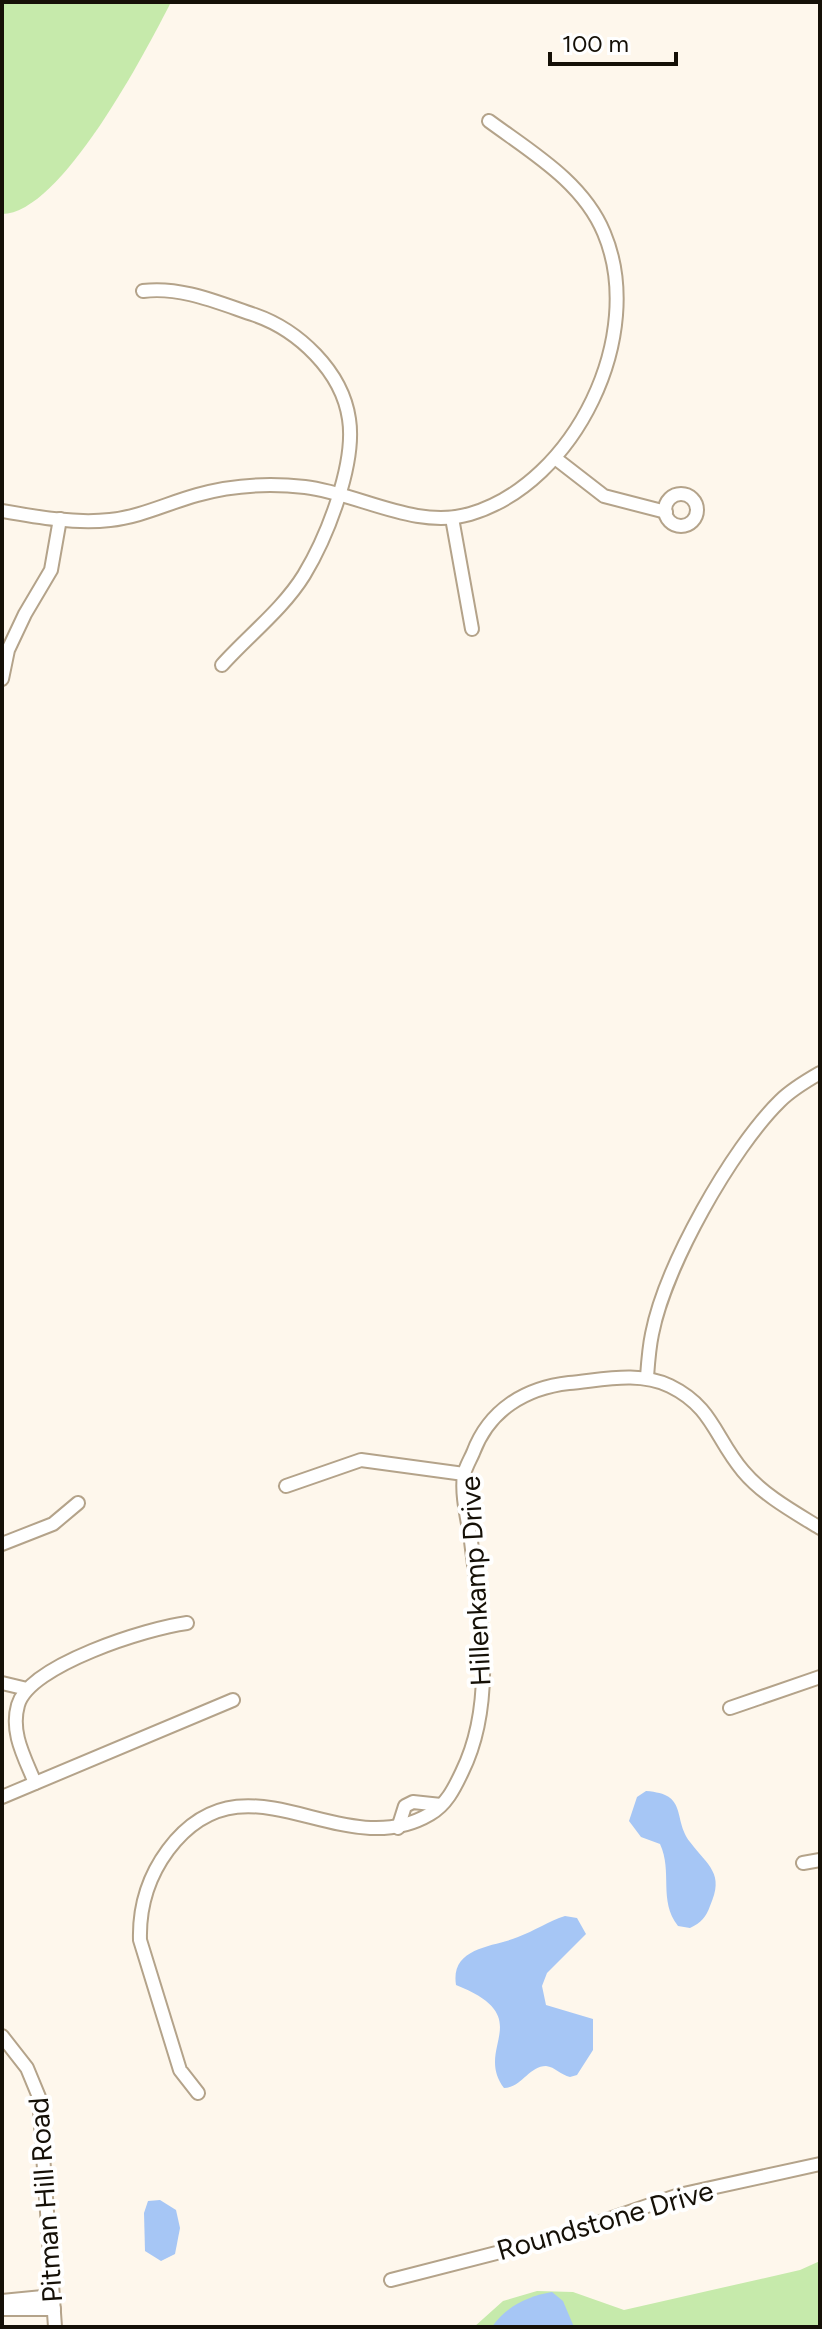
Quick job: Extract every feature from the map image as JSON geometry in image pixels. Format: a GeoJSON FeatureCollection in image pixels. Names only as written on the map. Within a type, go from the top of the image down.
{"type":"FeatureCollection","features":[{"type":"Feature","properties":{"kind":"street"},"geometry":{"type":"LineString","coordinates":[[2,511],[60,519],[111,520],[194,496],[249,485],[307,487],[421,516],[452,518],[508,498],[555,458],[603,377],[616,314],[612,256],[591,208],[565,178],[489,121]]}},
{"type":"Feature","properties":{"kind":"street"},"geometry":{"type":"LineString","coordinates":[[143,291],[162,289],[276,322],[305,342],[340,392],[349,418],[349,450],[338,496],[321,543],[303,577],[222,665]]}},
{"type":"Feature","properties":{"kind":"street"},"geometry":{"type":"LineString","coordinates":[[555,458],[604,496],[666,512]]}},
{"type":"Feature","properties":{"kind":"street"},"geometry":{"type":"LineString","coordinates":[[452,518],[472,629]]}},
{"type":"Feature","properties":{"kind":"street"},"geometry":{"type":"LineString","coordinates":[[2,679],[8,650],[51,570],[60,519]]}},
{"type":"Feature","properties":{"kind":"street"},"geometry":{"type":"LineString","coordinates":[[647,1377],[652,1333],[663,1300],[679,1254],[703,1210],[780,1100],[820,1073]]}},
{"type":"Feature","properties":{"kind":"street","name":"Hillenkamp Drive"},"geometry":{"type":"LineString","coordinates":[[198,2093],[180,2070],[140,1940],[139,1917],[148,1884],[165,1853],[184,1829],[210,1811],[233,1805],[258,1806],[357,1828],[398,1828],[423,1818],[450,1796],[470,1756],[479,1722],[483,1681],[464,1474],[480,1433],[515,1399],[555,1385],[647,1377],[688,1396],[708,1414],[742,1470],[777,1500],[820,1528]]}},
{"type":"Feature","properties":{"kind":"street"},"geometry":{"type":"LineString","coordinates":[[286,1486],[361,1460],[464,1474]]}},
{"type":"Feature","properties":{"kind":"street"},"geometry":{"type":"LineString","coordinates":[[2,1544],[53,1524],[78,1503]]}},
{"type":"Feature","properties":{"kind":"street"},"geometry":{"type":"LineString","coordinates":[[35,1783],[15,1730],[17,1714],[27,1689],[51,1670],[160,1627],[187,1623]]}},
{"type":"Feature","properties":{"kind":"street"},"geometry":{"type":"LineString","coordinates":[[730,1708],[820,1677]]}},
{"type":"Feature","properties":{"kind":"street"},"geometry":{"type":"LineString","coordinates":[[2,1683],[27,1689]]}},
{"type":"Feature","properties":{"kind":"street"},"geometry":{"type":"LineString","coordinates":[[2,1797],[233,1700]]}},
{"type":"Feature","properties":{"kind":"street"},"geometry":{"type":"LineString","coordinates":[[2,1707],[17,1714]]}},
{"type":"Feature","properties":{"kind":"street"},"geometry":{"type":"LineString","coordinates":[[398,1828],[405,1806],[413,1802],[441,1805]]}},
{"type":"Feature","properties":{"kind":"street"},"geometry":{"type":"LineString","coordinates":[[803,1863],[820,1860]]}},
{"type":"Feature","properties":{"kind":"street","name":"Pitman Hill Road"},"geometry":{"type":"LineString","coordinates":[[2,2036],[27,2068],[39,2097],[55,2327]]}},
{"type":"Feature","properties":{"kind":"street","name":"Roundstone Drive"},"geometry":{"type":"LineString","coordinates":[[391,2280],[551,2239],[679,2195],[820,2164]]}},
{"type":"Feature","properties":{"kind":"street"},"geometry":{"type":"LineString","coordinates":[[2,2301],[53,2302]]}},
{"type":"Feature","properties":{"kind":"street"},"geometry":{"type":"LineString","coordinates":[[2,2309],[53,2302]]}},
{"type":"Feature","properties":{"kind":"green space"},"geometry":{"type":"Polygon","coordinates":[[[2,2],[171,2],[122,91],[75,160],[50,188],[25,207],[2,214],[2,2]]]}},
{"type":"Feature","properties":{"kind":"green space"},"geometry":{"type":"Polygon","coordinates":[[[820,2261],[820,2327],[474,2327],[503,2301],[537,2291],[573,2292],[624,2310],[800,2270],[820,2261]]]}},
{"type":"Feature","properties":{"kind":"water"},"geometry":{"type":"Polygon","coordinates":[[[646,1791],[659,1793],[674,1802],[685,1833],[715,1878],[714,1895],[707,1913],[690,1928],[678,1926],[672,1916],[660,1844],[641,1837],[629,1821],[637,1797],[646,1791]]]}},
{"type":"Feature","properties":{"kind":"water"},"geometry":{"type":"Polygon","coordinates":[[[565,1916],[577,1918],[586,1934],[547,1973],[542,1986],[546,2005],[593,2019],[593,2050],[577,2075],[570,2077],[546,2066],[540,2067],[515,2085],[504,2088],[496,2073],[499,2021],[494,2009],[481,1997],[456,1985],[456,1972],[460,1962],[476,1950],[518,1937],[565,1916]]]}},
{"type":"Feature","properties":{"kind":"water"},"geometry":{"type":"Polygon","coordinates":[[[160,2200],[176,2210],[180,2228],[175,2254],[161,2261],[145,2251],[144,2213],[148,2201],[160,2200]]]}},
{"type":"Feature","properties":{"kind":"water"},"geometry":{"type":"Polygon","coordinates":[[[552,2292],[563,2301],[574,2327],[492,2327],[503,2314],[518,2304],[552,2292]]]}}]}
